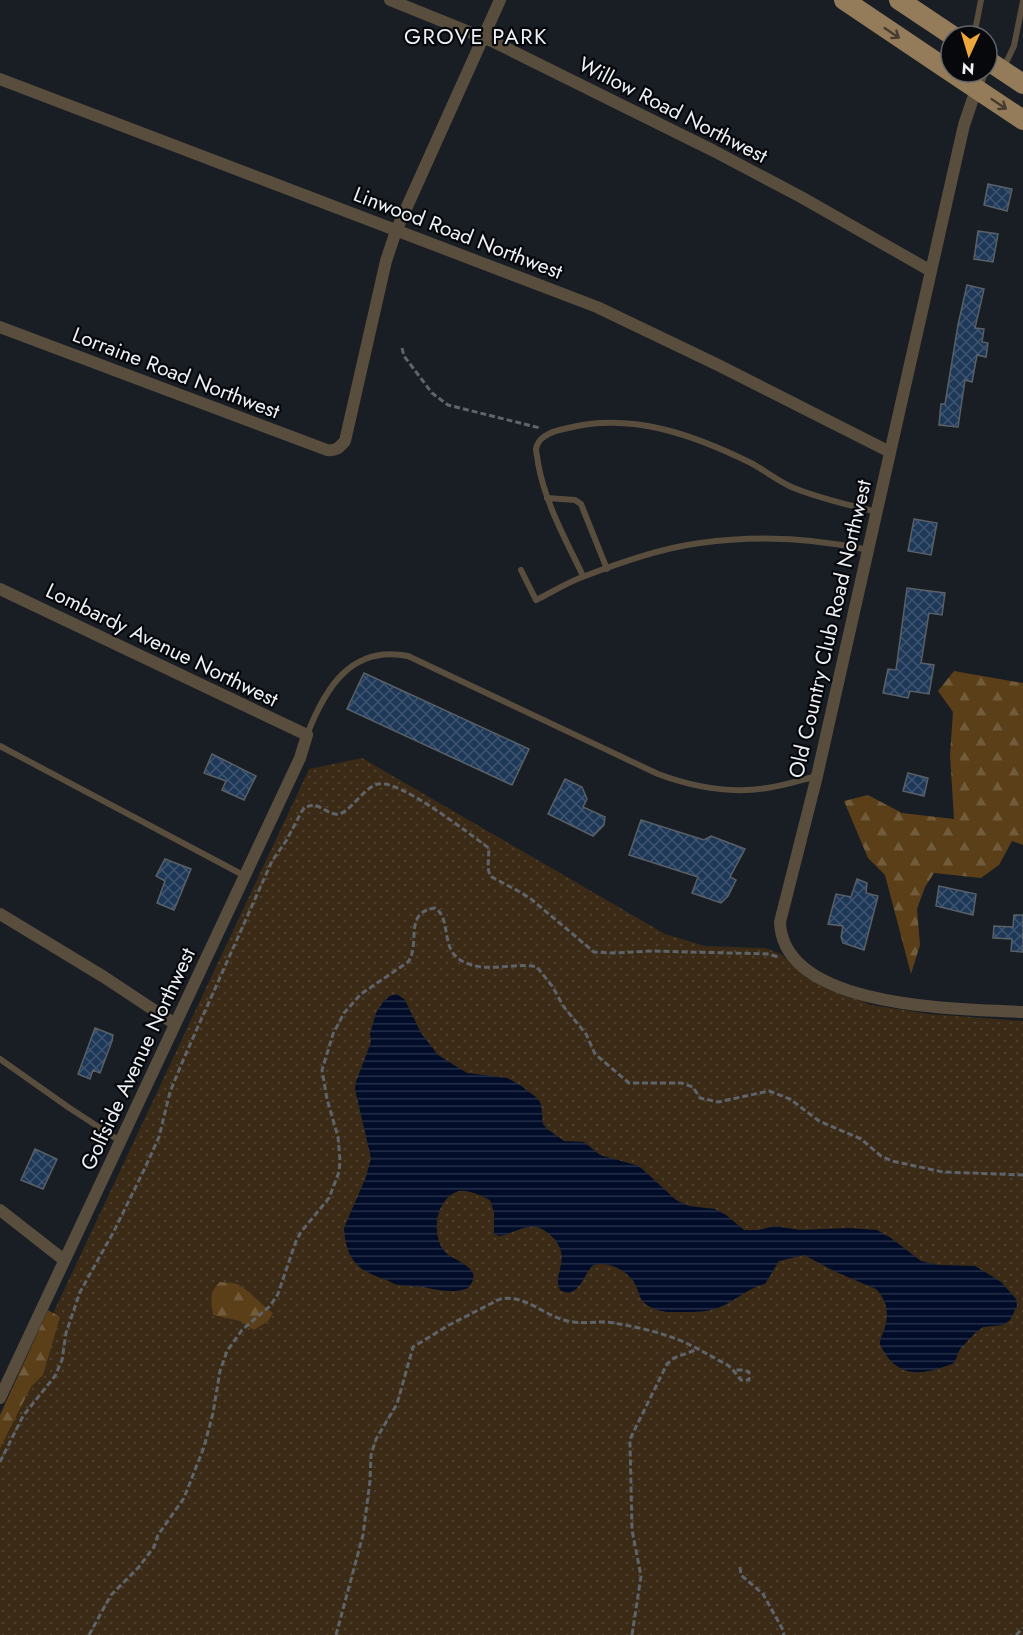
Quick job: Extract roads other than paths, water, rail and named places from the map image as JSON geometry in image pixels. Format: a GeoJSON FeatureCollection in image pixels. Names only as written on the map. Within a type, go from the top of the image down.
{"type":"FeatureCollection","features":[{"type":"Feature","properties":{"kind":"main road"},"geometry":{"type":"LineString","coordinates":[[844,0],[939,64]]}},
{"type":"Feature","properties":{"kind":"main road"},"geometry":{"type":"LineString","coordinates":[[899,0],[939,27]]}},
{"type":"Feature","properties":{"kind":"main road"},"geometry":{"type":"LineString","coordinates":[[999,68],[1023,84]]}},
{"type":"Feature","properties":{"kind":"main road"},"geometry":{"type":"LineString","coordinates":[[983,84],[1023,120]]}},
{"type":"Feature","properties":{"kind":"street","name":"Willow Road Northwest"},"geometry":{"type":"LineString","coordinates":[[390,0],[484,38],[724,156],[930,271]]}},
{"type":"Feature","properties":{"kind":"street"},"geometry":{"type":"LineString","coordinates":[[396,231],[500,0]]}},
{"type":"Feature","properties":{"kind":"street","name":"Linwood Road Northwest"},"geometry":{"type":"LineString","coordinates":[[0,80],[624,318],[890,452]]}},
{"type":"Feature","properties":{"kind":"street","name":"Old Country Club Road Northwest"},"geometry":{"type":"LineString","coordinates":[[978,84],[963,125],[818,776],[780,922],[784,945],[791,956],[816,976],[858,994],[919,1006],[1023,1012]]}},
{"type":"Feature","properties":{"kind":"street","name":"Lorraine Road Northwest"},"geometry":{"type":"LineString","coordinates":[[0,327],[334,451],[340,448],[345,441],[386,261],[396,231]]}},
{"type":"Feature","properties":{"kind":"street","name":"Lombardy Avenue Northwest"},"geometry":{"type":"LineString","coordinates":[[0,589],[308,735]]}},
{"type":"Feature","properties":{"kind":"street","name":"Golfside Avenue Northwest"},"geometry":{"type":"LineString","coordinates":[[0,1398],[300,758],[308,735]]}},
{"type":"Feature","properties":{"kind":"street"},"geometry":{"type":"LineString","coordinates":[[0,914],[104,977],[175,1024]]}},
{"type":"Feature","properties":{"kind":"street"},"geometry":{"type":"LineString","coordinates":[[0,1210],[64,1260]]}},
{"type":"Feature","properties":{"kind":"lane"},"geometry":{"type":"LineString","coordinates":[[976,24],[981,0]]}},
{"type":"Feature","properties":{"kind":"lane"},"geometry":{"type":"LineString","coordinates":[[999,61],[1014,45],[1023,4]]}},
{"type":"Feature","properties":{"kind":"lane"},"geometry":{"type":"LineString","coordinates":[[583,576],[547,498],[536,449],[540,440],[553,431],[585,424],[611,421],[638,423],[664,429],[713,445],[792,487],[825,500],[878,512]]}},
{"type":"Feature","properties":{"kind":"lane"},"geometry":{"type":"LineString","coordinates":[[547,498],[575,500],[581,504],[607,568]]}},
{"type":"Feature","properties":{"kind":"lane"},"geometry":{"type":"LineString","coordinates":[[521,570],[536,600],[583,576],[607,568],[670,549],[728,540],[804,540],[869,550]]}},
{"type":"Feature","properties":{"kind":"lane"},"geometry":{"type":"LineString","coordinates":[[308,735],[322,701],[350,666],[370,656],[393,653],[408,657],[658,774],[682,783],[706,788],[743,791],[769,788],[818,776]]}},
{"type":"Feature","properties":{"kind":"lane"},"geometry":{"type":"LineString","coordinates":[[0,746],[245,876]]}},
{"type":"Feature","properties":{"kind":"lane"},"geometry":{"type":"LineString","coordinates":[[0,1059],[120,1140]]}},
{"type":"Feature","properties":{"kind":"water"},"geometry":{"type":"Polygon","coordinates":[[[397,994],[405,1000],[421,1033],[438,1055],[467,1073],[507,1078],[520,1085],[541,1104],[543,1124],[564,1141],[584,1142],[600,1155],[639,1166],[676,1200],[689,1206],[715,1209],[744,1230],[759,1230],[774,1226],[800,1230],[849,1228],[877,1230],[921,1261],[939,1265],[975,1266],[1001,1282],[1016,1299],[1017,1306],[1010,1320],[1003,1325],[983,1327],[975,1333],[960,1349],[954,1363],[932,1370],[912,1372],[895,1364],[880,1344],[887,1313],[883,1298],[876,1289],[804,1255],[779,1261],[765,1284],[753,1288],[726,1304],[706,1311],[668,1312],[655,1309],[644,1303],[636,1285],[625,1273],[603,1264],[592,1266],[576,1289],[566,1292],[560,1290],[558,1284],[562,1257],[560,1249],[548,1233],[533,1227],[522,1228],[499,1236],[494,1234],[494,1212],[490,1200],[472,1192],[463,1191],[454,1193],[443,1204],[437,1220],[437,1229],[445,1252],[471,1270],[473,1281],[468,1288],[446,1291],[398,1285],[368,1273],[355,1263],[351,1256],[347,1248],[344,1228],[366,1177],[371,1158],[355,1089],[371,1042],[370,1034],[376,1013],[383,1002],[397,994]]]}},
{"type":"Feature","properties":{"kind":"district","name":"GROVE PARK"},"geometry":{"type":"Point","coordinates":[476,36]}}]}
